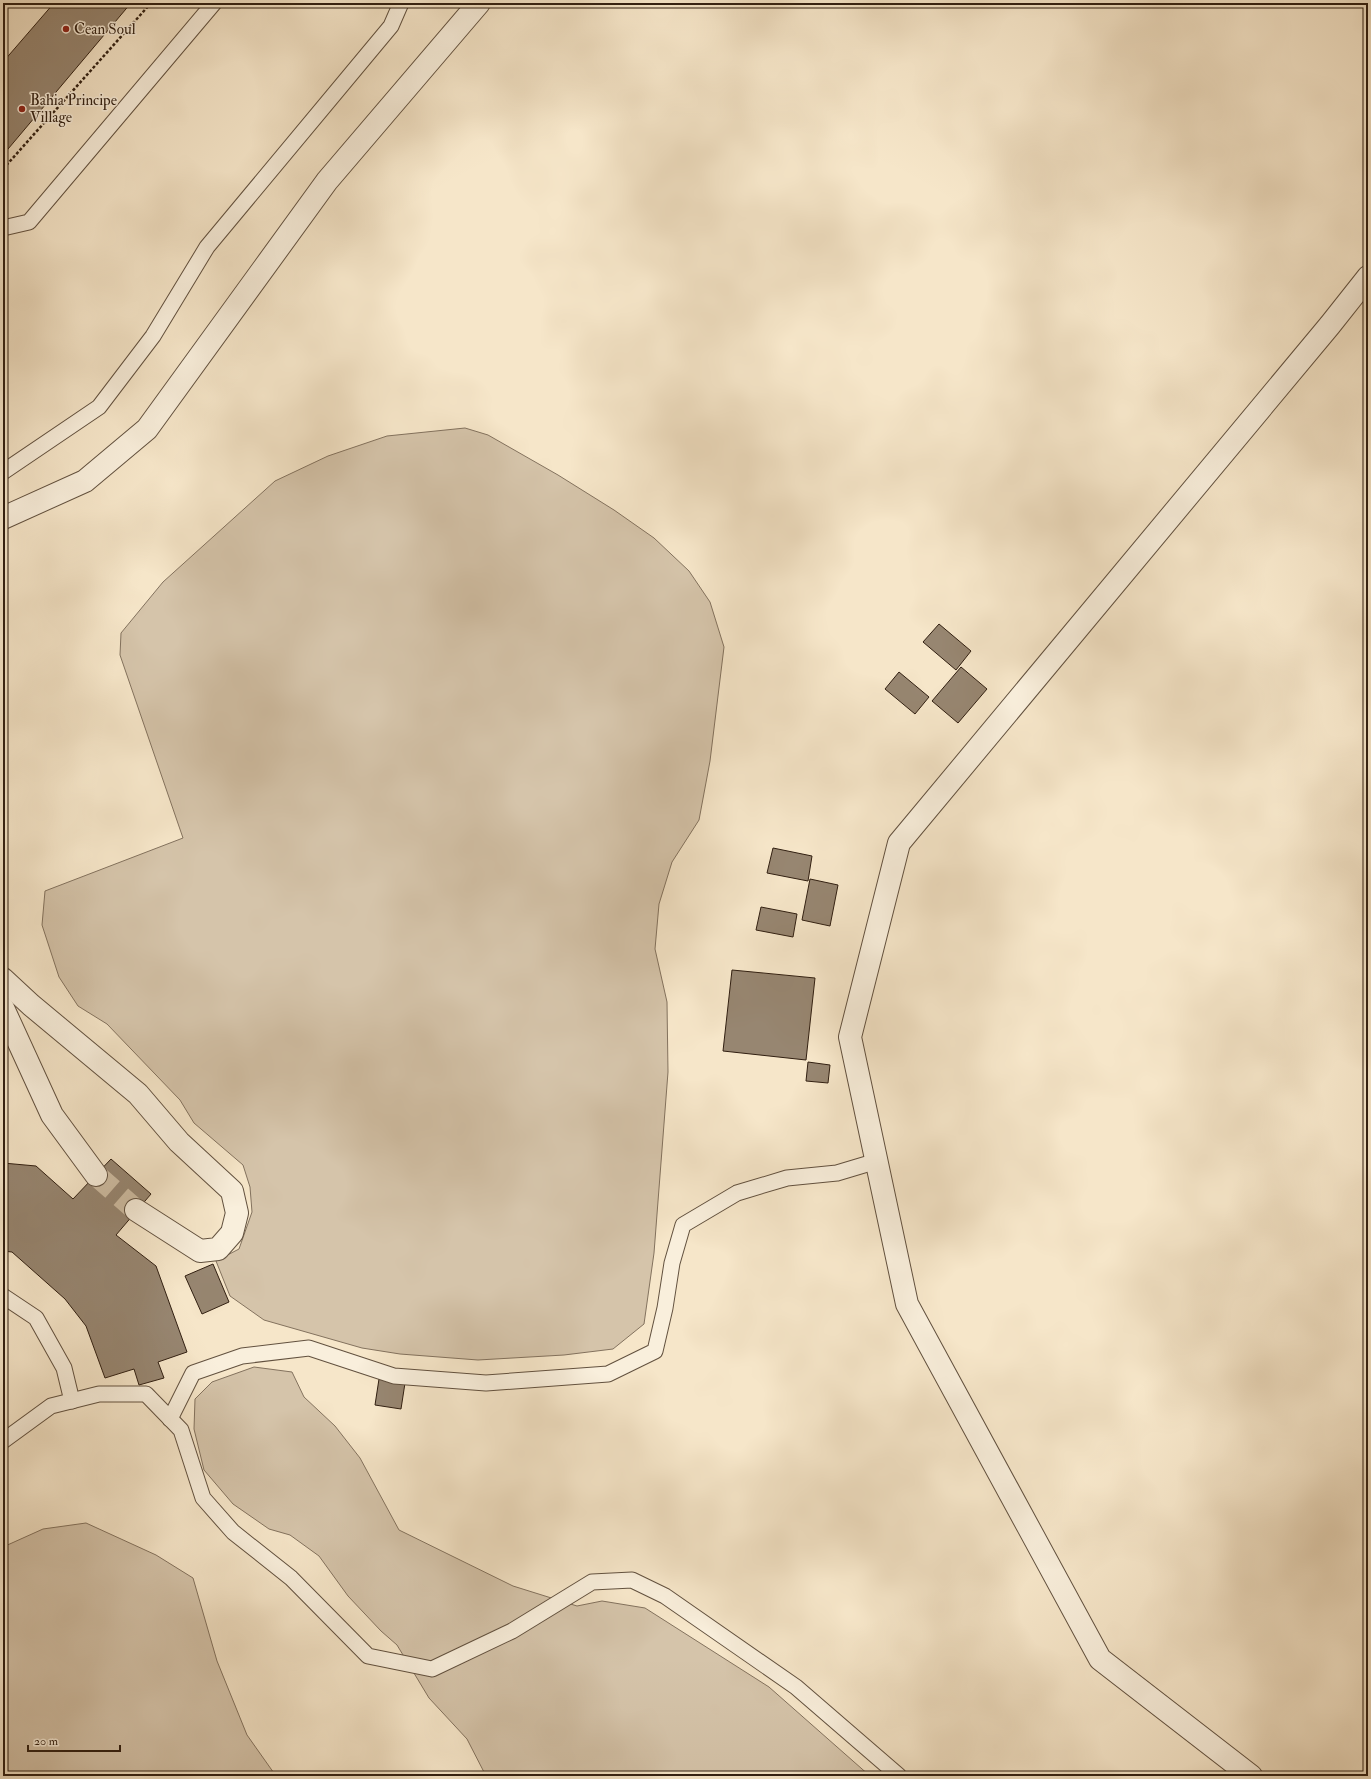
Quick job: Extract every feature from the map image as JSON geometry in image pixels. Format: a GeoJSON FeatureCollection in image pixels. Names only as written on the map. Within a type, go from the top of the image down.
{"type":"FeatureCollection","features":[{"type":"Feature","properties":{"kind":"street"},"geometry":{"type":"LineString","coordinates":[[3,518],[85,481],[147,429],[327,181],[479,3]]}},
{"type":"Feature","properties":{"kind":"street"},"geometry":{"type":"LineString","coordinates":[[1251,1776],[1100,1659],[907,1304],[850,1037],[899,843],[1330,325],[1368,277]]}},
{"type":"Feature","properties":{"kind":"street"},"geometry":{"type":"LineString","coordinates":[[3,979],[31,1005],[138,1094],[179,1142],[232,1191],[237,1213],[232,1233],[218,1249],[200,1251],[136,1210]]}},
{"type":"Feature","properties":{"kind":"street"},"geometry":{"type":"LineString","coordinates":[[3,1008],[52,1115],[96,1175]]}},
{"type":"Feature","properties":{"kind":"lane"},"geometry":{"type":"LineString","coordinates":[[3,228],[29,222],[214,3]]}},
{"type":"Feature","properties":{"kind":"lane"},"geometry":{"type":"LineString","coordinates":[[3,472],[99,407],[153,336],[207,247],[391,26],[401,3]]}},
{"type":"Feature","properties":{"kind":"lane"},"geometry":{"type":"LineString","coordinates":[[170,1419],[193,1373],[242,1356],[309,1348],[394,1376],[486,1383],[608,1374],[655,1351],[666,1308],[672,1263],[683,1225],[736,1194],[787,1178],[837,1173],[877,1162]]}},
{"type":"Feature","properties":{"kind":"lane"},"geometry":{"type":"LineString","coordinates":[[3,1296],[36,1318],[64,1368],[72,1401]]}},
{"type":"Feature","properties":{"kind":"lane"},"geometry":{"type":"LineString","coordinates":[[3,1441],[51,1406],[99,1394],[146,1394],[181,1430],[203,1498],[233,1532],[291,1578],[368,1656],[432,1669],[512,1631],[592,1582],[632,1580],[664,1596],[796,1687],[899,1776]]}},
{"type":"Feature","properties":{"kind":"path"},"geometry":{"type":"LineString","coordinates":[[3,169],[151,3]]}},
{"type":"Feature","properties":{"kind":"shaded area"},"geometry":{"type":"Polygon","coordinates":[[[465,428],[488,435],[558,475],[614,510],[654,538],[689,571],[710,602],[724,647],[710,761],[699,820],[672,862],[659,904],[655,949],[667,1002],[668,1072],[654,1253],[644,1324],[613,1349],[564,1355],[478,1360],[400,1354],[362,1348],[264,1320],[230,1296],[216,1261],[239,1249],[252,1212],[250,1187],[243,1165],[194,1123],[180,1100],[107,1024],[78,1006],[59,977],[42,925],[45,891],[183,838],[120,655],[121,633],[163,582],[275,481],[328,456],[387,436],[465,428]]]}},
{"type":"Feature","properties":{"kind":"shaded area"},"geometry":{"type":"Polygon","coordinates":[[[254,1367],[292,1372],[304,1397],[335,1426],[360,1458],[399,1530],[513,1586],[577,1606],[602,1601],[645,1608],[769,1687],[870,1776],[486,1776],[467,1739],[429,1698],[397,1645],[381,1631],[348,1596],[319,1556],[290,1535],[269,1529],[233,1504],[204,1470],[194,1429],[195,1399],[212,1382],[254,1367]]]}},
{"type":"Feature","properties":{"kind":"shaded area"},"geometry":{"type":"Polygon","coordinates":[[[86,1523],[156,1555],[193,1578],[217,1661],[247,1735],[276,1776],[3,1776],[3,1547],[43,1529],[86,1523]]]}},
{"type":"Feature","properties":{"kind":"building","name":"Bahia Principe Village"},"geometry":{"type":"Polygon","coordinates":[[[54,3],[131,3],[3,155],[3,62],[54,3]]]}},
{"type":"Feature","properties":{"kind":"building"},"geometry":{"type":"Polygon","coordinates":[[[939,624],[971,651],[956,670],[923,642],[939,624]]]}},
{"type":"Feature","properties":{"kind":"building"},"geometry":{"type":"Polygon","coordinates":[[[961,667],[987,689],[958,723],[932,701],[961,667]]]}},
{"type":"Feature","properties":{"kind":"building"},"geometry":{"type":"Polygon","coordinates":[[[899,672],[929,697],[915,714],[885,689],[899,672]]]}},
{"type":"Feature","properties":{"kind":"building"},"geometry":{"type":"Polygon","coordinates":[[[773,848],[812,856],[808,881],[767,873],[773,848]]]}},
{"type":"Feature","properties":{"kind":"building"},"geometry":{"type":"Polygon","coordinates":[[[810,879],[838,885],[830,926],[802,920],[810,879]]]}},
{"type":"Feature","properties":{"kind":"building"},"geometry":{"type":"Polygon","coordinates":[[[761,907],[797,914],[793,937],[756,930],[761,907]]]}},
{"type":"Feature","properties":{"kind":"building"},"geometry":{"type":"Polygon","coordinates":[[[732,970],[815,978],[806,1060],[723,1051],[732,970]]]}},
{"type":"Feature","properties":{"kind":"building"},"geometry":{"type":"Polygon","coordinates":[[[808,1062],[830,1065],[828,1083],[806,1081],[808,1062]]]}},
{"type":"Feature","properties":{"kind":"building"},"geometry":{"type":"Polygon","coordinates":[[[111,1159],[151,1194],[116,1235],[156,1266],[187,1352],[158,1362],[164,1378],[139,1385],[134,1369],[105,1378],[86,1326],[65,1299],[12,1252],[3,1251],[3,1163],[36,1166],[73,1199],[111,1159]]]}},
{"type":"Feature","properties":{"kind":"building"},"geometry":{"type":"Polygon","coordinates":[[[213,1264],[229,1302],[202,1314],[185,1276],[213,1264]]]}},
{"type":"Feature","properties":{"kind":"building"},"geometry":{"type":"Polygon","coordinates":[[[379,1379],[405,1383],[401,1409],[375,1405],[379,1379]]]}},
{"type":"Feature","properties":{"kind":"tunnel"},"geometry":{"type":"LineString","coordinates":[[96,1175],[136,1210]]}},
{"type":"Feature","properties":{"kind":"place","name":"Cean Soul"},"geometry":{"type":"Point","coordinates":[66,29]}},
{"type":"Feature","properties":{"kind":"place","name":"Bahia Principe Village"},"geometry":{"type":"Point","coordinates":[22,109]}}]}
